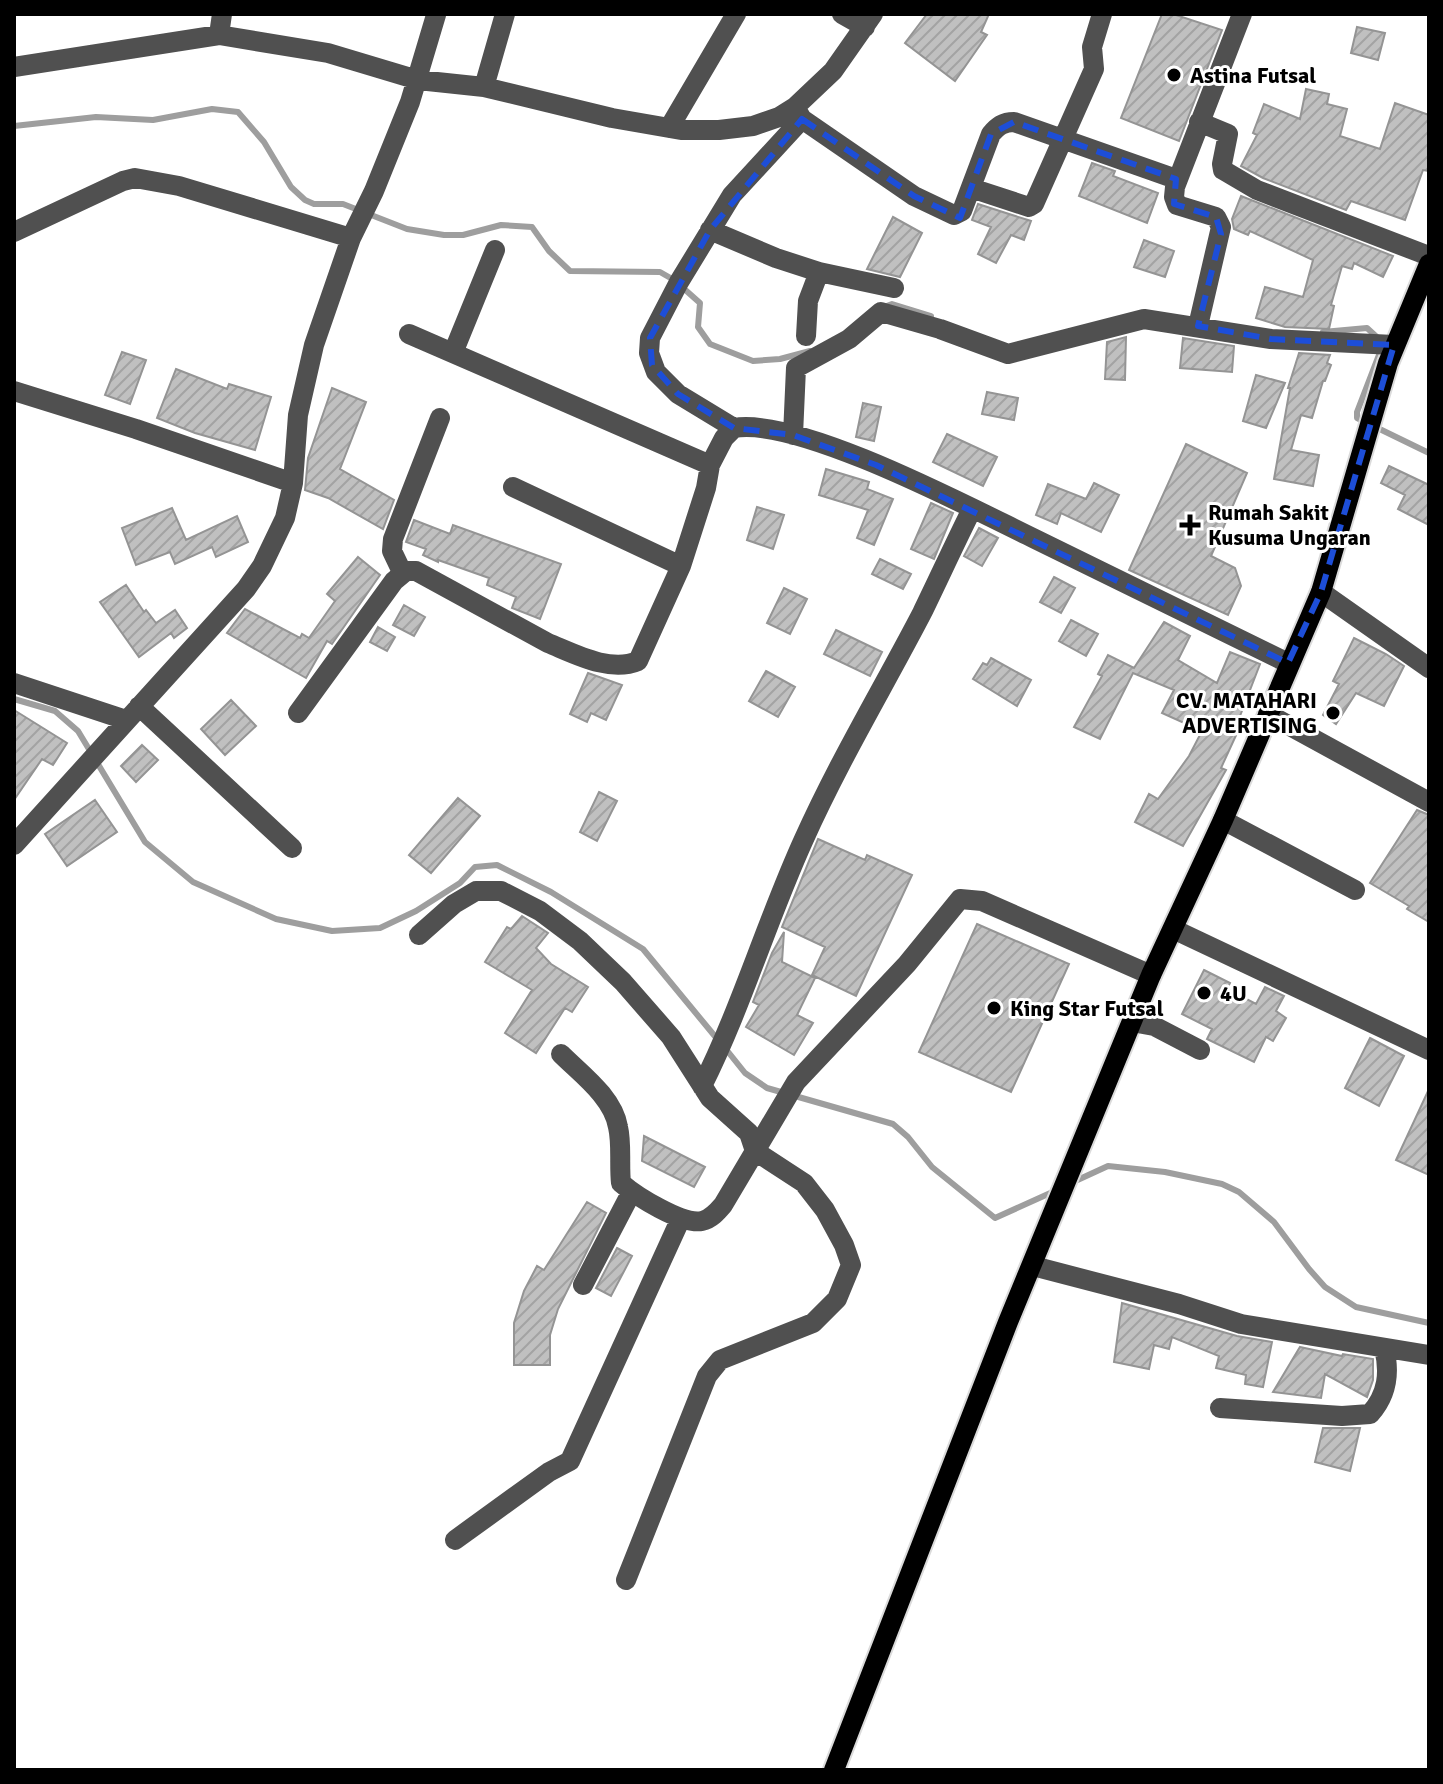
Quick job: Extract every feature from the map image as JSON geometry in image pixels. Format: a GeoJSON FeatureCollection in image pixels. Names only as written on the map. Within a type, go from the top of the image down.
{"type":"FeatureCollection","features":[{"type":"Feature","properties":{"kind":"main road"},"geometry":{"type":"LineString","coordinates":[[834,1770],[1008,1322],[1151,975],[1223,820],[1321,592],[1372,415],[1387,345],[1429,264]]}},
{"type":"Feature","properties":{"kind":"street"},"geometry":{"type":"LineString","coordinates":[[484,87],[505,14]]}},
{"type":"Feature","properties":{"kind":"street"},"geometry":{"type":"LineString","coordinates":[[669,128],[736,14]]}},
{"type":"Feature","properties":{"kind":"street"},"geometry":{"type":"LineString","coordinates":[[734,428],[678,394],[652,365],[650,338],[677,286],[732,195],[833,71],[869,20],[842,14]]}},
{"type":"Feature","properties":{"kind":"street"},"geometry":{"type":"LineString","coordinates":[[971,188],[1032,206],[1094,69],[1092,47],[1102,14]]}},
{"type":"Feature","properties":{"kind":"street"},"geometry":{"type":"LineString","coordinates":[[1199,320],[1221,227],[1216,217],[1177,205],[1174,197],[1176,179],[1242,14]]}},
{"type":"Feature","properties":{"kind":"street"},"geometry":{"type":"LineString","coordinates":[[14,845],[246,589],[262,566],[285,518],[293,483],[298,415],[314,345],[351,238],[374,191],[418,80],[436,15]]}},
{"type":"Feature","properties":{"kind":"street"},"geometry":{"type":"LineString","coordinates":[[14,67],[221,24],[418,80],[484,87],[612,118],[669,128],[719,130],[753,126],[798,113],[903,189],[954,215],[962,211],[991,134],[1006,122],[1014,122],[1176,179]]}},
{"type":"Feature","properties":{"kind":"street"},"geometry":{"type":"LineString","coordinates":[[1199,122],[1228,134],[1223,170],[1257,190],[1429,256]]}},
{"type":"Feature","properties":{"kind":"street"},"geometry":{"type":"LineString","coordinates":[[14,232],[135,178],[179,186],[351,238]]}},
{"type":"Feature","properties":{"kind":"street"},"geometry":{"type":"LineString","coordinates":[[710,230],[819,272],[894,288]]}},
{"type":"Feature","properties":{"kind":"street"},"geometry":{"type":"LineString","coordinates":[[453,353],[495,250]]}},
{"type":"Feature","properties":{"kind":"street"},"geometry":{"type":"LineString","coordinates":[[806,336],[808,301],[819,272]]}},
{"type":"Feature","properties":{"kind":"street"},"geometry":{"type":"LineString","coordinates":[[793,435],[796,368],[849,339],[881,312],[1008,354],[1144,319],[1199,320],[1271,339],[1387,345]]}},
{"type":"Feature","properties":{"kind":"street"},"geometry":{"type":"LineString","coordinates":[[409,334],[710,465]]}},
{"type":"Feature","properties":{"kind":"street"},"geometry":{"type":"LineString","coordinates":[[14,391],[293,483]]}},
{"type":"Feature","properties":{"kind":"street"},"geometry":{"type":"LineString","coordinates":[[402,572],[392,551],[392,543],[440,418]]}},
{"type":"Feature","properties":{"kind":"street"},"geometry":{"type":"LineString","coordinates":[[298,713],[402,572],[416,571],[548,643],[619,666],[638,661],[681,566],[706,488],[710,465],[724,438],[734,428],[747,426],[793,435],[876,465],[1288,663]]}},
{"type":"Feature","properties":{"kind":"street"},"geometry":{"type":"LineString","coordinates":[[513,487],[681,566]]}},
{"type":"Feature","properties":{"kind":"street"},"geometry":{"type":"LineString","coordinates":[[702,1086],[728,1034],[759,945],[803,839],[863,718],[921,614],[972,509]]}},
{"type":"Feature","properties":{"kind":"street"},"geometry":{"type":"LineString","coordinates":[[1321,592],[1429,668]]}},
{"type":"Feature","properties":{"kind":"street"},"geometry":{"type":"LineString","coordinates":[[14,683],[132,713],[292,848]]}},
{"type":"Feature","properties":{"kind":"street"},"geometry":{"type":"LineString","coordinates":[[1268,714],[1429,802]]}},
{"type":"Feature","properties":{"kind":"street"},"geometry":{"type":"LineString","coordinates":[[1223,820],[1355,890]]}},
{"type":"Feature","properties":{"kind":"street"},"geometry":{"type":"LineString","coordinates":[[419,935],[454,904],[476,891],[493,889],[512,895],[540,911],[580,941],[623,982],[671,1037],[710,1098],[749,1133],[755,1151],[804,1183],[832,1221],[851,1265],[837,1299],[813,1323],[720,1360],[707,1376],[626,1580]]}},
{"type":"Feature","properties":{"kind":"street"},"geometry":{"type":"LineString","coordinates":[[561,1054],[597,1089],[613,1111],[619,1128],[621,1183],[631,1193],[681,1218],[700,1221],[715,1215],[738,1182],[796,1082],[907,964],[960,899],[982,901],[1151,975]]}},
{"type":"Feature","properties":{"kind":"street"},"geometry":{"type":"LineString","coordinates":[[1173,929],[1429,1050]]}},
{"type":"Feature","properties":{"kind":"street"},"geometry":{"type":"LineString","coordinates":[[1132,1022],[1154,1026],[1200,1050]]}},
{"type":"Feature","properties":{"kind":"street"},"geometry":{"type":"LineString","coordinates":[[583,1285],[631,1193]]}},
{"type":"Feature","properties":{"kind":"street"},"geometry":{"type":"LineString","coordinates":[[455,1540],[549,1472],[570,1461],[681,1218]]}},
{"type":"Feature","properties":{"kind":"street"},"geometry":{"type":"LineString","coordinates":[[1033,1266],[1179,1304],[1241,1324],[1429,1355]]}},
{"type":"Feature","properties":{"kind":"street"},"geometry":{"type":"LineString","coordinates":[[1220,1408],[1342,1416],[1370,1414],[1390,1372],[1384,1348]]}},
{"type":"Feature","properties":{"kind":"highlighted area"},"geometry":{"type":"Polygon","coordinates":[[[802,119],[914,196],[960,218],[991,134],[1014,122],[1176,179],[1174,204],[1216,217],[1221,234],[1198,326],[1271,339],[1394,345],[1321,592],[1288,663],[876,465],[793,435],[734,428],[678,394],[652,365],[650,338],[710,230],[802,119]]]}},
{"type":"Feature","properties":{"kind":"building"},"geometry":{"type":"Polygon","coordinates":[[[927,14],[989,14],[981,32],[987,35],[955,81],[905,43],[927,14]]]}},
{"type":"Feature","properties":{"kind":"building","name":"Astina Futsal"},"geometry":{"type":"Polygon","coordinates":[[[1162,14],[1173,14],[1222,30],[1179,141],[1121,118],[1162,14]]]}},
{"type":"Feature","properties":{"kind":"building"},"geometry":{"type":"Polygon","coordinates":[[[1357,27],[1385,33],[1378,60],[1351,53],[1357,27]]]}},
{"type":"Feature","properties":{"kind":"building"},"geometry":{"type":"Polygon","coordinates":[[[1306,89],[1329,94],[1327,104],[1347,109],[1340,136],[1380,149],[1395,103],[1429,115],[1429,171],[1423,170],[1405,220],[1351,201],[1346,210],[1263,178],[1241,166],[1257,135],[1253,133],[1264,104],[1300,119],[1306,89]]]}},
{"type":"Feature","properties":{"kind":"building"},"geometry":{"type":"Polygon","coordinates":[[[1092,163],[1115,171],[1113,176],[1158,193],[1147,223],[1079,196],[1092,163]]]}},
{"type":"Feature","properties":{"kind":"building"},"geometry":{"type":"Polygon","coordinates":[[[1241,196],[1393,256],[1383,277],[1354,263],[1352,269],[1342,266],[1331,305],[1334,306],[1329,329],[1285,327],[1256,318],[1265,287],[1303,297],[1313,260],[1250,231],[1248,235],[1234,229],[1232,219],[1241,196]]]}},
{"type":"Feature","properties":{"kind":"building"},"geometry":{"type":"Polygon","coordinates":[[[978,204],[1031,221],[1024,240],[1011,235],[996,263],[978,254],[991,227],[972,220],[978,204]]]}},
{"type":"Feature","properties":{"kind":"building"},"geometry":{"type":"Polygon","coordinates":[[[893,217],[922,233],[900,277],[867,269],[893,217]]]}},
{"type":"Feature","properties":{"kind":"building"},"geometry":{"type":"Polygon","coordinates":[[[1144,240],[1174,251],[1165,277],[1134,267],[1144,240]]]}},
{"type":"Feature","properties":{"kind":"building"},"geometry":{"type":"Polygon","coordinates":[[[1126,337],[1125,380],[1105,379],[1107,342],[1126,337]]]}},
{"type":"Feature","properties":{"kind":"building"},"geometry":{"type":"Polygon","coordinates":[[[1183,338],[1234,346],[1232,372],[1180,368],[1183,338]]]}},
{"type":"Feature","properties":{"kind":"building"},"geometry":{"type":"Polygon","coordinates":[[[122,352],[146,360],[130,404],[105,395],[122,352]]]}},
{"type":"Feature","properties":{"kind":"building"},"geometry":{"type":"Polygon","coordinates":[[[1299,353],[1330,355],[1327,363],[1331,365],[1312,418],[1301,415],[1291,450],[1319,455],[1313,486],[1274,479],[1288,388],[1299,353]]]}},
{"type":"Feature","properties":{"kind":"building"},"geometry":{"type":"Polygon","coordinates":[[[176,369],[227,389],[229,384],[271,397],[255,450],[195,433],[157,418],[176,369]]]}},
{"type":"Feature","properties":{"kind":"building"},"geometry":{"type":"Polygon","coordinates":[[[1256,375],[1285,383],[1266,428],[1243,421],[1256,375]]]}},
{"type":"Feature","properties":{"kind":"building"},"geometry":{"type":"Polygon","coordinates":[[[332,388],[366,402],[340,469],[394,500],[383,529],[328,498],[305,490],[308,458],[332,388]]]}},
{"type":"Feature","properties":{"kind":"building"},"geometry":{"type":"Polygon","coordinates":[[[987,392],[1018,398],[1014,420],[982,414],[987,392]]]}},
{"type":"Feature","properties":{"kind":"building"},"geometry":{"type":"Polygon","coordinates":[[[863,403],[881,407],[874,441],[856,437],[863,403]]]}},
{"type":"Feature","properties":{"kind":"building"},"geometry":{"type":"Polygon","coordinates":[[[947,434],[997,457],[983,486],[933,462],[947,434]]]}},
{"type":"Feature","properties":{"kind":"building"},"geometry":{"type":"Polygon","coordinates":[[[1186,444],[1247,473],[1211,556],[1235,568],[1241,586],[1228,615],[1129,570],[1186,444]]]}},
{"type":"Feature","properties":{"kind":"building"},"geometry":{"type":"Polygon","coordinates":[[[1389,466],[1429,485],[1429,525],[1398,509],[1405,495],[1381,483],[1389,466]]]}},
{"type":"Feature","properties":{"kind":"building"},"geometry":{"type":"Polygon","coordinates":[[[826,469],[869,482],[867,489],[893,499],[874,545],[857,538],[868,510],[819,495],[826,469]]]}},
{"type":"Feature","properties":{"kind":"building"},"geometry":{"type":"Polygon","coordinates":[[[1094,483],[1119,495],[1101,532],[1061,513],[1057,524],[1036,515],[1048,484],[1086,499],[1094,483]]]}},
{"type":"Feature","properties":{"kind":"building"},"geometry":{"type":"Polygon","coordinates":[[[931,503],[953,513],[934,559],[911,549],[931,503]]]}},
{"type":"Feature","properties":{"kind":"building"},"geometry":{"type":"Polygon","coordinates":[[[757,507],[784,515],[773,549],[747,540],[757,507]]]}},
{"type":"Feature","properties":{"kind":"building"},"geometry":{"type":"Polygon","coordinates":[[[172,508],[186,540],[237,516],[248,542],[216,557],[212,547],[175,564],[170,552],[136,565],[122,528],[172,508]]]}},
{"type":"Feature","properties":{"kind":"building"},"geometry":{"type":"Polygon","coordinates":[[[414,520],[450,534],[453,525],[561,564],[540,619],[512,608],[516,597],[487,585],[489,578],[438,562],[423,555],[426,549],[406,542],[414,520]]]}},
{"type":"Feature","properties":{"kind":"building"},"geometry":{"type":"Polygon","coordinates":[[[979,528],[998,538],[982,566],[964,556],[979,528]]]}},
{"type":"Feature","properties":{"kind":"building"},"geometry":{"type":"Polygon","coordinates":[[[358,557],[380,575],[332,644],[327,641],[306,678],[227,633],[245,609],[300,638],[302,634],[309,638],[335,601],[327,594],[358,557]]]}},
{"type":"Feature","properties":{"kind":"building"},"geometry":{"type":"Polygon","coordinates":[[[880,559],[911,574],[903,589],[872,574],[880,559]]]}},
{"type":"Feature","properties":{"kind":"building"},"geometry":{"type":"Polygon","coordinates":[[[1054,577],[1075,588],[1061,613],[1040,602],[1054,577]]]}},
{"type":"Feature","properties":{"kind":"building"},"geometry":{"type":"Polygon","coordinates":[[[126,585],[144,612],[146,610],[156,623],[175,610],[187,628],[174,638],[171,633],[139,657],[100,602],[126,585]]]}},
{"type":"Feature","properties":{"kind":"building"},"geometry":{"type":"Polygon","coordinates":[[[784,588],[807,599],[790,634],[767,623],[784,588]]]}},
{"type":"Feature","properties":{"kind":"building"},"geometry":{"type":"Polygon","coordinates":[[[404,605],[425,617],[414,636],[393,625],[404,605]]]}},
{"type":"Feature","properties":{"kind":"building"},"geometry":{"type":"Polygon","coordinates":[[[1071,620],[1098,634],[1086,656],[1059,641],[1071,620]]]}},
{"type":"Feature","properties":{"kind":"building"},"geometry":{"type":"Polygon","coordinates":[[[1164,622],[1190,636],[1178,660],[1217,683],[1230,652],[1260,664],[1235,729],[1238,731],[1221,768],[1226,770],[1183,846],[1135,822],[1149,794],[1158,799],[1189,756],[1202,731],[1162,713],[1174,690],[1133,673],[1100,739],[1074,727],[1102,676],[1098,674],[1108,655],[1134,668],[1164,622]]]}},
{"type":"Feature","properties":{"kind":"building"},"geometry":{"type":"Polygon","coordinates":[[[378,627],[395,637],[387,651],[370,642],[378,627]]]}},
{"type":"Feature","properties":{"kind":"building"},"geometry":{"type":"Polygon","coordinates":[[[836,630],[882,652],[870,676],[824,654],[836,630]]]}},
{"type":"Feature","properties":{"kind":"building"},"geometry":{"type":"Polygon","coordinates":[[[1354,638],[1404,666],[1384,706],[1356,693],[1336,724],[1323,715],[1339,684],[1333,681],[1354,638]]]}},
{"type":"Feature","properties":{"kind":"building"},"geometry":{"type":"Polygon","coordinates":[[[991,658],[1031,680],[1017,706],[973,679],[983,663],[987,665],[991,658]]]}},
{"type":"Feature","properties":{"kind":"building"},"geometry":{"type":"Polygon","coordinates":[[[766,671],[795,687],[778,717],[749,701],[766,671]]]}},
{"type":"Feature","properties":{"kind":"building"},"geometry":{"type":"Polygon","coordinates":[[[588,673],[622,685],[606,720],[591,713],[587,722],[570,714],[588,673]]]}},
{"type":"Feature","properties":{"kind":"building"},"geometry":{"type":"Polygon","coordinates":[[[231,700],[256,726],[225,755],[201,729],[231,700]]]}},
{"type":"Feature","properties":{"kind":"building"},"geometry":{"type":"Polygon","coordinates":[[[14,710],[67,743],[53,765],[42,759],[14,800],[14,710]]]}},
{"type":"Feature","properties":{"kind":"building"},"geometry":{"type":"Polygon","coordinates":[[[142,745],[158,760],[136,782],[121,766],[142,745]]]}},
{"type":"Feature","properties":{"kind":"building"},"geometry":{"type":"Polygon","coordinates":[[[599,792],[617,801],[597,841],[580,832],[599,792]]]}},
{"type":"Feature","properties":{"kind":"building"},"geometry":{"type":"Polygon","coordinates":[[[458,798],[480,816],[431,873],[409,855],[458,798]]]}},
{"type":"Feature","properties":{"kind":"building"},"geometry":{"type":"Polygon","coordinates":[[[95,800],[117,832],[67,866],[45,834],[95,800]]]}},
{"type":"Feature","properties":{"kind":"building"},"geometry":{"type":"Polygon","coordinates":[[[1417,810],[1429,815],[1429,922],[1370,883],[1417,810]]]}},
{"type":"Feature","properties":{"kind":"building"},"geometry":{"type":"Polygon","coordinates":[[[818,839],[865,860],[867,855],[912,875],[856,996],[812,975],[825,947],[782,927],[818,839]]]}},
{"type":"Feature","properties":{"kind":"building"},"geometry":{"type":"Polygon","coordinates":[[[522,916],[548,933],[536,948],[551,964],[588,987],[572,1012],[565,1008],[536,1053],[505,1033],[532,990],[485,962],[507,927],[511,929],[522,916]]]}},
{"type":"Feature","properties":{"kind":"building","name":"King Star Futsal"},"geometry":{"type":"Polygon","coordinates":[[[977,924],[1069,964],[1011,1092],[919,1052],[977,924]]]}},
{"type":"Feature","properties":{"kind":"building"},"geometry":{"type":"Polygon","coordinates":[[[784,932],[782,962],[815,978],[797,1015],[813,1023],[794,1055],[746,1027],[759,1005],[753,1002],[772,953],[784,932]]]}},
{"type":"Feature","properties":{"kind":"building"},"geometry":{"type":"Polygon","coordinates":[[[1204,970],[1230,983],[1227,989],[1256,1004],[1265,987],[1284,996],[1276,1011],[1286,1018],[1273,1041],[1266,1037],[1254,1062],[1207,1039],[1212,1029],[1182,1014],[1204,970]]]}},
{"type":"Feature","properties":{"kind":"building"},"geometry":{"type":"Polygon","coordinates":[[[1370,1038],[1404,1056],[1379,1106],[1345,1088],[1370,1038]]]}},
{"type":"Feature","properties":{"kind":"building"},"geometry":{"type":"Polygon","coordinates":[[[1429,1089],[1429,1175],[1396,1160],[1429,1089]]]}},
{"type":"Feature","properties":{"kind":"building"},"geometry":{"type":"Polygon","coordinates":[[[644,1136],[705,1167],[694,1187],[642,1161],[644,1136]]]}},
{"type":"Feature","properties":{"kind":"building"},"geometry":{"type":"Polygon","coordinates":[[[587,1202],[606,1213],[558,1309],[550,1335],[550,1365],[514,1365],[514,1323],[524,1291],[537,1266],[544,1270],[587,1202]]]}},
{"type":"Feature","properties":{"kind":"building"},"geometry":{"type":"Polygon","coordinates":[[[617,1248],[632,1256],[611,1296],[596,1288],[617,1248]]]}},
{"type":"Feature","properties":{"kind":"building"},"geometry":{"type":"Polygon","coordinates":[[[1122,1303],[1237,1336],[1272,1342],[1263,1387],[1245,1384],[1246,1375],[1216,1368],[1219,1356],[1172,1337],[1169,1349],[1154,1345],[1149,1369],[1114,1362],[1122,1303]]]}},
{"type":"Feature","properties":{"kind":"building"},"geometry":{"type":"Polygon","coordinates":[[[1300,1347],[1373,1359],[1373,1380],[1367,1397],[1325,1374],[1321,1398],[1273,1392],[1300,1347]]]}},
{"type":"Feature","properties":{"kind":"building"},"geometry":{"type":"Polygon","coordinates":[[[1323,1428],[1360,1428],[1350,1471],[1315,1462],[1323,1428]]]}},
{"type":"Feature","properties":{"kind":"waterway"},"geometry":{"type":"LineString","coordinates":[[14,126],[96,117],[153,120],[212,109],[238,112],[264,142],[291,187],[314,204],[343,204],[407,229],[444,235],[463,235],[501,225],[532,227],[549,251],[570,271],[660,272],[674,280]]}},
{"type":"Feature","properties":{"kind":"waterway"},"geometry":{"type":"LineString","coordinates":[[682,287],[700,303],[698,327],[710,344],[753,361],[780,359],[810,351]]}},
{"type":"Feature","properties":{"kind":"waterway"},"geometry":{"type":"LineString","coordinates":[[884,307],[892,304],[931,316]]}},
{"type":"Feature","properties":{"kind":"waterway"},"geometry":{"type":"LineString","coordinates":[[1323,332],[1367,328],[1379,339]]}},
{"type":"Feature","properties":{"kind":"waterway"},"geometry":{"type":"LineString","coordinates":[[1382,347],[1357,418],[1429,453]]}},
{"type":"Feature","properties":{"kind":"waterway"},"geometry":{"type":"LineString","coordinates":[[14,699],[55,711],[78,731],[145,842],[193,882],[276,919],[332,931],[380,928],[416,911],[460,883],[475,867],[497,865],[551,892],[643,949],[718,1040]]}},
{"type":"Feature","properties":{"kind":"waterway"},"geometry":{"type":"LineString","coordinates":[[725,1048],[745,1073],[767,1088],[893,1124],[932,1167],[995,1218],[1057,1190]]}},
{"type":"Feature","properties":{"kind":"waterway"},"geometry":{"type":"LineString","coordinates":[[1071,1183],[1108,1166],[1165,1172],[1222,1184],[1239,1192],[1274,1222],[1325,1287],[1356,1307],[1429,1323]]}},
{"type":"Feature","properties":{"kind":"place","name":"Astina Futsal"},"geometry":{"type":"Point","coordinates":[1174,75]}},
{"type":"Feature","properties":{"kind":"place","name":"Rumah Sakit Kusuma Ungaran"},"geometry":{"type":"Point","coordinates":[1190,525]}},
{"type":"Feature","properties":{"kind":"place","name":"CV. MATAHARI ADVERTISING"},"geometry":{"type":"Point","coordinates":[1333,713]}},
{"type":"Feature","properties":{"kind":"place","name":"4U"},"geometry":{"type":"Point","coordinates":[1204,993]}},
{"type":"Feature","properties":{"kind":"place","name":"King Star Futsal"},"geometry":{"type":"Point","coordinates":[994,1008]}}]}
